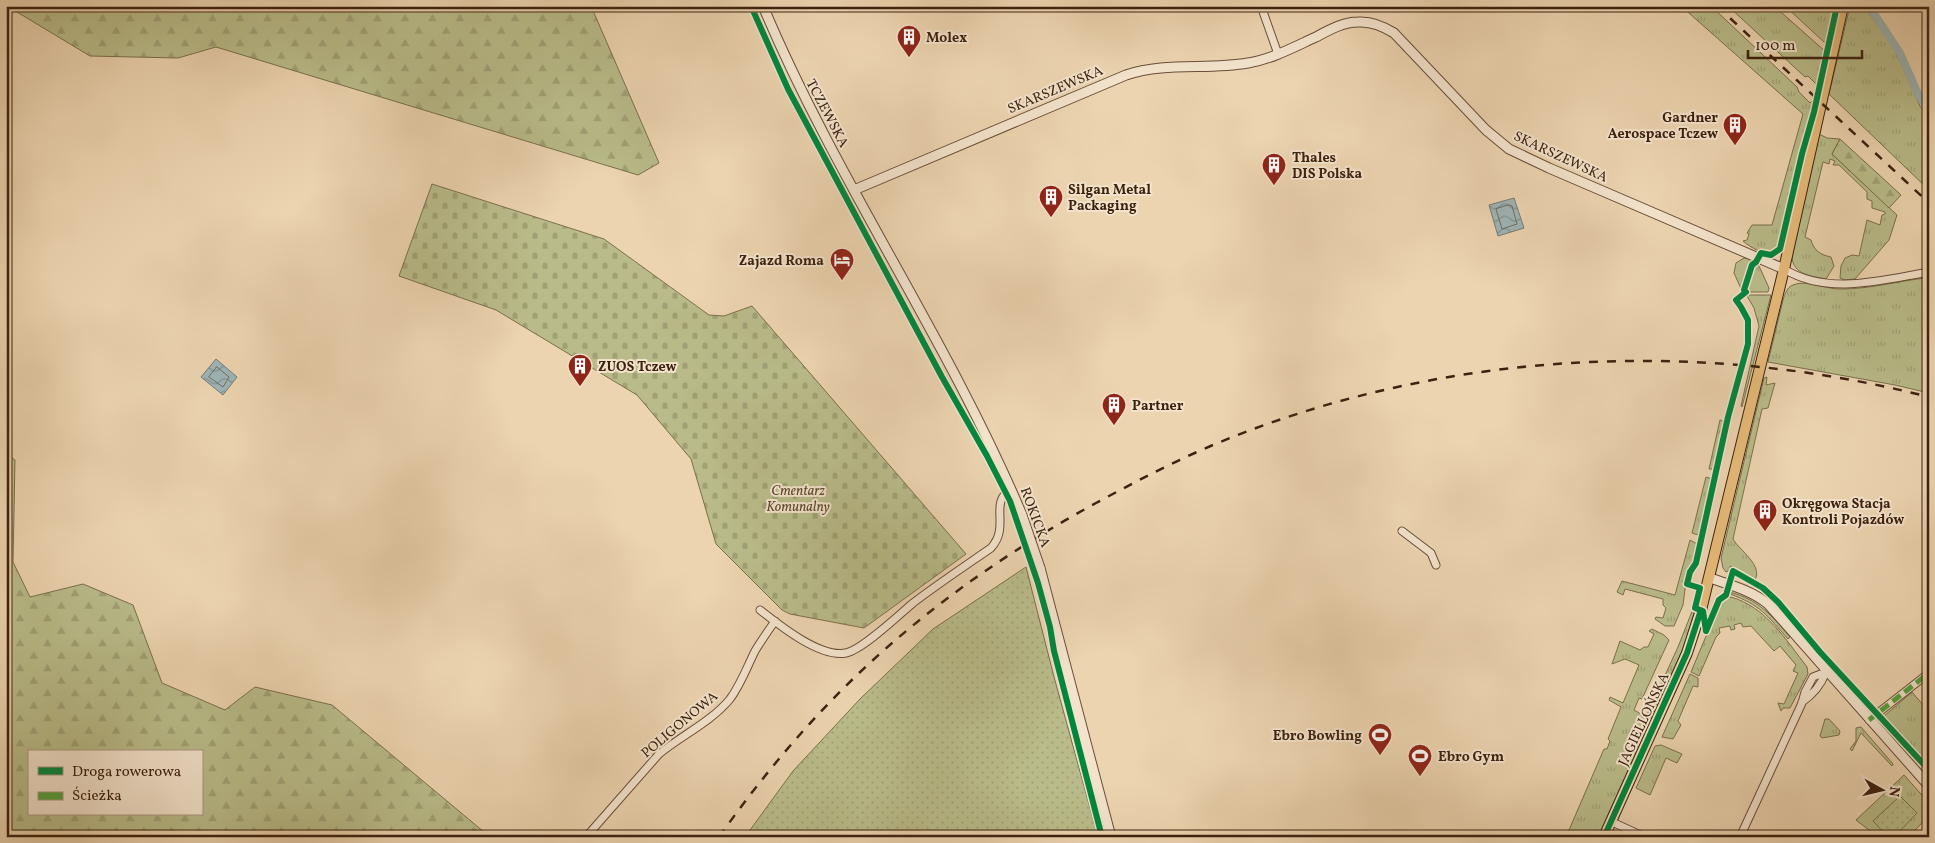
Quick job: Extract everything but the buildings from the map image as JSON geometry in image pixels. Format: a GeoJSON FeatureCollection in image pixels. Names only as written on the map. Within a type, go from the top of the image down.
{"type":"FeatureCollection","features":[{"type":"Feature","properties":{"kind":"main road","name":"JAGIELLOŃSKA"},"geometry":{"type":"LineString","coordinates":[[1604,837],[1687,653],[1710,578],[1784,269],[1843,6]]}},
{"type":"Feature","properties":{"kind":"street","name":"TCZEWSKA"},"geometry":{"type":"LineString","coordinates":[[763,6],[798,85],[876,230]]}},
{"type":"Feature","properties":{"kind":"street"},"geometry":{"type":"LineString","coordinates":[[1261,6],[1278,54]]}},
{"type":"Feature","properties":{"kind":"street","name":"SKARSZEWSKA"},"geometry":{"type":"LineString","coordinates":[[854,190],[1126,75],[1155,68],[1250,63],[1278,54],[1343,24],[1357,22],[1381,25],[1394,33],[1486,130],[1509,149],[1784,269]]}},
{"type":"Feature","properties":{"kind":"street","name":"ROKICKA"},"geometry":{"type":"LineString","coordinates":[[876,230],[988,439],[1022,515],[1040,568],[1111,837]]}},
{"type":"Feature","properties":{"kind":"street"},"geometry":{"type":"LineString","coordinates":[[1784,269],[1817,282],[1836,284],[1856,284],[1929,272]]}},
{"type":"Feature","properties":{"kind":"street"},"geometry":{"type":"LineString","coordinates":[[760,610],[775,622],[814,646],[832,653],[847,653],[858,647],[915,602],[991,548],[997,542],[1001,529],[1000,499],[1011,490]]}},
{"type":"Feature","properties":{"kind":"street"},"geometry":{"type":"LineString","coordinates":[[1402,531],[1430,554],[1436,565]]}},
{"type":"Feature","properties":{"kind":"street"},"geometry":{"type":"LineString","coordinates":[[1710,578],[1758,596],[1768,604],[1826,672],[1929,786]]}},
{"type":"Feature","properties":{"kind":"street","name":"POLIGONOWA"},"geometry":{"type":"LineString","coordinates":[[586,837],[659,754],[707,720],[729,700],[741,682],[755,651],[775,622]]}},
{"type":"Feature","properties":{"kind":"street"},"geometry":{"type":"LineString","coordinates":[[1740,837],[1802,703],[1822,684],[1826,672]]}},
{"type":"Feature","properties":{"kind":"street"},"geometry":{"type":"LineString","coordinates":[[1869,720],[1929,673]]}},
{"type":"Feature","properties":{"kind":"street"},"geometry":{"type":"LineString","coordinates":[[1610,821],[1644,837]]}},
{"type":"Feature","properties":{"kind":"green space"},"geometry":{"type":"Polygon","coordinates":[[[7,6],[591,6],[659,163],[638,175],[216,47],[178,58],[90,56],[7,6]]]}},
{"type":"Feature","properties":{"kind":"green space"},"geometry":{"type":"Polygon","coordinates":[[[1681,6],[1711,6],[1797,87],[1799,92],[1810,103],[1814,99],[1815,101],[1801,151],[1780,244],[1774,253],[1758,250],[1743,241],[1747,240],[1749,234],[1747,233],[1752,225],[1772,225],[1803,114],[1681,6]]]}},
{"type":"Feature","properties":{"kind":"green space"},"geometry":{"type":"Polygon","coordinates":[[[1728,6],[1774,6],[1826,52],[1818,84],[1808,76],[1805,77],[1728,6]]]}},
{"type":"Feature","properties":{"kind":"green space"},"geometry":{"type":"Polygon","coordinates":[[[1785,6],[1835,6],[1827,43],[1824,42],[1785,6]]]}},
{"type":"Feature","properties":{"kind":"green space"},"geometry":{"type":"Polygon","coordinates":[[[1850,6],[1864,6],[1894,48],[1920,106],[1929,118],[1929,190],[1829,94],[1850,6]]]}},
{"type":"Feature","properties":{"kind":"green space"},"geometry":{"type":"Polygon","coordinates":[[[1819,134],[1827,138],[1840,139],[1832,154],[1897,215],[1889,240],[1855,279],[1845,280],[1840,278],[1841,266],[1845,258],[1852,255],[1859,256],[1867,220],[1880,225],[1882,215],[1885,212],[1872,208],[1872,201],[1867,199],[1867,192],[1839,165],[1833,165],[1835,161],[1830,159],[1829,164],[1823,162],[1805,237],[1811,240],[1818,252],[1831,257],[1834,266],[1826,279],[1804,274],[1793,263],[1792,257],[1819,134]]]}},
{"type":"Feature","properties":{"kind":"green space"},"geometry":{"type":"Polygon","coordinates":[[[1840,139],[1901,195],[1889,208],[1832,154],[1840,139]]]}},
{"type":"Feature","properties":{"kind":"green space","name":"Cmentarz Komunalny"},"geometry":{"type":"Polygon","coordinates":[[[432,184],[604,239],[709,315],[724,316],[752,306],[966,554],[864,628],[790,614],[782,610],[716,544],[691,459],[637,395],[496,310],[399,276],[432,184]]]}},
{"type":"Feature","properties":{"kind":"green space"},"geometry":{"type":"Polygon","coordinates":[[[1744,258],[1754,260],[1742,291],[1734,273],[1736,263],[1744,258]]]}},
{"type":"Feature","properties":{"kind":"green space"},"geometry":{"type":"Polygon","coordinates":[[[1756,264],[1759,266],[1769,288],[1768,292],[1750,292],[1746,290],[1753,266],[1756,264]]]}},
{"type":"Feature","properties":{"kind":"green space"},"geometry":{"type":"Polygon","coordinates":[[[1926,278],[1929,282],[1929,393],[1768,362],[1783,300],[1789,287],[1798,283],[1804,283],[1836,289],[1853,289],[1926,278]]]}},
{"type":"Feature","properties":{"kind":"green space"},"geometry":{"type":"Polygon","coordinates":[[[1771,295],[1742,407],[1759,326],[1754,308],[1747,296],[1771,295]]]}},
{"type":"Feature","properties":{"kind":"green space"},"geometry":{"type":"Polygon","coordinates":[[[1767,377],[1766,385],[1775,383],[1768,408],[1762,409],[1733,539],[1750,558],[1756,569],[1755,580],[1730,566],[1730,570],[1726,572],[1721,558],[1764,378],[1767,377]]]}},
{"type":"Feature","properties":{"kind":"green space"},"geometry":{"type":"Polygon","coordinates":[[[1720,420],[1725,422],[1725,425],[1715,467],[1714,469],[1709,469],[1720,420]]]}},
{"type":"Feature","properties":{"kind":"green space"},"geometry":{"type":"Polygon","coordinates":[[[6,453],[15,460],[13,562],[30,597],[83,584],[133,605],[162,683],[225,710],[255,687],[332,705],[490,837],[6,837],[6,453]]]}},
{"type":"Feature","properties":{"kind":"green space"},"geometry":{"type":"Polygon","coordinates":[[[1706,477],[1712,479],[1713,482],[1703,528],[1698,535],[1692,533],[1706,477]]]}},
{"type":"Feature","properties":{"kind":"green space"},"geometry":{"type":"Polygon","coordinates":[[[1690,540],[1697,544],[1694,561],[1687,574],[1683,605],[1674,626],[1665,626],[1655,619],[1656,617],[1663,618],[1666,608],[1663,605],[1663,599],[1625,589],[1623,595],[1617,592],[1622,581],[1675,595],[1690,540]]]}},
{"type":"Feature","properties":{"kind":"green space"},"geometry":{"type":"Polygon","coordinates":[[[1026,567],[1098,837],[745,837],[793,771],[860,699],[933,629],[1026,567]]]}},
{"type":"Feature","properties":{"kind":"green space"},"geometry":{"type":"Polygon","coordinates":[[[1730,592],[1749,599],[1764,609],[1790,637],[1788,639],[1756,607],[1730,594],[1730,592]]]}},
{"type":"Feature","properties":{"kind":"green space"},"geometry":{"type":"Polygon","coordinates":[[[1731,597],[1755,608],[1765,616],[1807,667],[1808,674],[1790,708],[1783,708],[1781,711],[1778,703],[1784,704],[1798,673],[1793,671],[1796,665],[1780,646],[1774,651],[1751,626],[1743,627],[1741,623],[1734,625],[1735,629],[1731,630],[1730,626],[1719,628],[1720,633],[1716,637],[1699,676],[1691,672],[1720,603],[1731,597]]]}},
{"type":"Feature","properties":{"kind":"green space"},"geometry":{"type":"Polygon","coordinates":[[[1693,609],[1695,609],[1684,649],[1599,837],[1566,837],[1604,749],[1607,749],[1610,741],[1608,739],[1621,707],[1609,700],[1610,697],[1623,703],[1639,665],[1625,659],[1612,664],[1620,641],[1640,650],[1648,647],[1654,634],[1649,631],[1652,629],[1669,640],[1642,699],[1639,698],[1634,710],[1646,717],[1693,609]]]}},
{"type":"Feature","properties":{"kind":"green space"},"geometry":{"type":"Polygon","coordinates":[[[1690,674],[1698,678],[1698,687],[1693,686],[1678,721],[1681,725],[1673,739],[1662,737],[1690,674]]]}},
{"type":"Feature","properties":{"kind":"green space"},"geometry":{"type":"Polygon","coordinates":[[[1912,692],[1929,712],[1929,723],[1927,725],[1929,727],[1929,767],[1883,717],[1912,692]]]}},
{"type":"Feature","properties":{"kind":"green space"},"geometry":{"type":"Polygon","coordinates":[[[1825,719],[1829,719],[1840,731],[1839,735],[1822,738],[1820,736],[1825,719]]]}},
{"type":"Feature","properties":{"kind":"green space"},"geometry":{"type":"Polygon","coordinates":[[[1880,721],[1929,775],[1929,780],[1880,724],[1880,721]]]}},
{"type":"Feature","properties":{"kind":"green space"},"geometry":{"type":"Polygon","coordinates":[[[1861,727],[1893,764],[1892,766],[1861,733],[1852,751],[1850,749],[1856,741],[1856,728],[1861,727]]]}},
{"type":"Feature","properties":{"kind":"green space"},"geometry":{"type":"Polygon","coordinates":[[[1661,745],[1682,754],[1677,763],[1666,758],[1650,795],[1636,788],[1655,746],[1661,745]]]}},
{"type":"Feature","properties":{"kind":"green space"},"geometry":{"type":"Polygon","coordinates":[[[1904,775],[1929,803],[1929,815],[1909,837],[1878,837],[1856,820],[1904,775]]]}},
{"type":"Feature","properties":{"kind":"green space"},"geometry":{"type":"Polygon","coordinates":[[[1900,796],[1917,813],[1894,837],[1888,837],[1873,821],[1900,796]]]}},
{"type":"Feature","properties":{"kind":"water"},"geometry":{"type":"Polygon","coordinates":[[[1514,198],[1524,228],[1498,236],[1489,205],[1514,198]]]}},
{"type":"Feature","properties":{"kind":"water"},"geometry":{"type":"Polygon","coordinates":[[[216,359],[237,377],[223,395],[201,377],[216,359]]]}},
{"type":"Feature","properties":{"kind":"waterway"},"geometry":{"type":"LineString","coordinates":[[1869,6],[1900,53],[1919,96],[1929,110]]}},
{"type":"Feature","properties":{"kind":"railway"},"geometry":{"type":"LineString","coordinates":[[1717,6],[1929,203]]}},
{"type":"Feature","properties":{"kind":"railway"},"geometry":{"type":"LineString","coordinates":[[719,837],[784,753],[838,694],[912,626],[971,581],[1032,540],[1140,480],[1213,445],[1298,413],[1386,389],[1476,373],[1567,363],[1659,361],[1750,366],[1840,378],[1929,397]]}},
{"type":"Feature","properties":{"kind":"marked path"},"geometry":{"type":"LineString","coordinates":[[1869,720],[1929,673]]}},
{"type":"Feature","properties":{"kind":"cycle path"},"geometry":{"type":"LineString","coordinates":[[751,6],[788,89],[1010,501],[1038,583],[1102,837]]}},
{"type":"Feature","properties":{"kind":"cycle path"},"geometry":{"type":"LineString","coordinates":[[1706,631],[1703,611],[1695,608],[1700,588],[1687,584],[1690,572],[1696,563],[1728,417],[1748,344],[1748,320],[1736,300],[1746,292],[1744,290],[1752,265],[1761,253],[1771,255],[1780,249],[1802,154],[1814,112],[1837,6]]}},
{"type":"Feature","properties":{"kind":"cycle path"},"geometry":{"type":"LineString","coordinates":[[1706,631],[1719,600],[1726,595],[1733,571],[1763,588],[1778,602],[1820,652],[1929,770]]}},
{"type":"Feature","properties":{"kind":"cycle path"},"geometry":{"type":"LineString","coordinates":[[1604,837],[1687,653],[1701,610]]}},
{"type":"Feature","properties":{"kind":"place","name":"Molex"},"geometry":{"type":"Point","coordinates":[909,58]}},
{"type":"Feature","properties":{"kind":"place","name":"Gardner Aerospace Tczew"},"geometry":{"type":"Point","coordinates":[1735,146]}},
{"type":"Feature","properties":{"kind":"place","name":"Thales DIS Polska"},"geometry":{"type":"Point","coordinates":[1274,186]}},
{"type":"Feature","properties":{"kind":"place","name":"Silgan Metal Packaging"},"geometry":{"type":"Point","coordinates":[1051,218]}},
{"type":"Feature","properties":{"kind":"place","name":"Zajazd Roma"},"geometry":{"type":"Point","coordinates":[842,281]}},
{"type":"Feature","properties":{"kind":"place","name":"ZUOS Tczew"},"geometry":{"type":"Point","coordinates":[580,387]}},
{"type":"Feature","properties":{"kind":"place","name":"Partner"},"geometry":{"type":"Point","coordinates":[1114,426]}},
{"type":"Feature","properties":{"kind":"place","name":"Okręgowa Stacja Kontroli Pojazdów"},"geometry":{"type":"Point","coordinates":[1765,532]}},
{"type":"Feature","properties":{"kind":"place","name":"Ebro Bowling"},"geometry":{"type":"Point","coordinates":[1380,756]}},
{"type":"Feature","properties":{"kind":"place","name":"Ebro Gym"},"geometry":{"type":"Point","coordinates":[1420,777]}}]}
